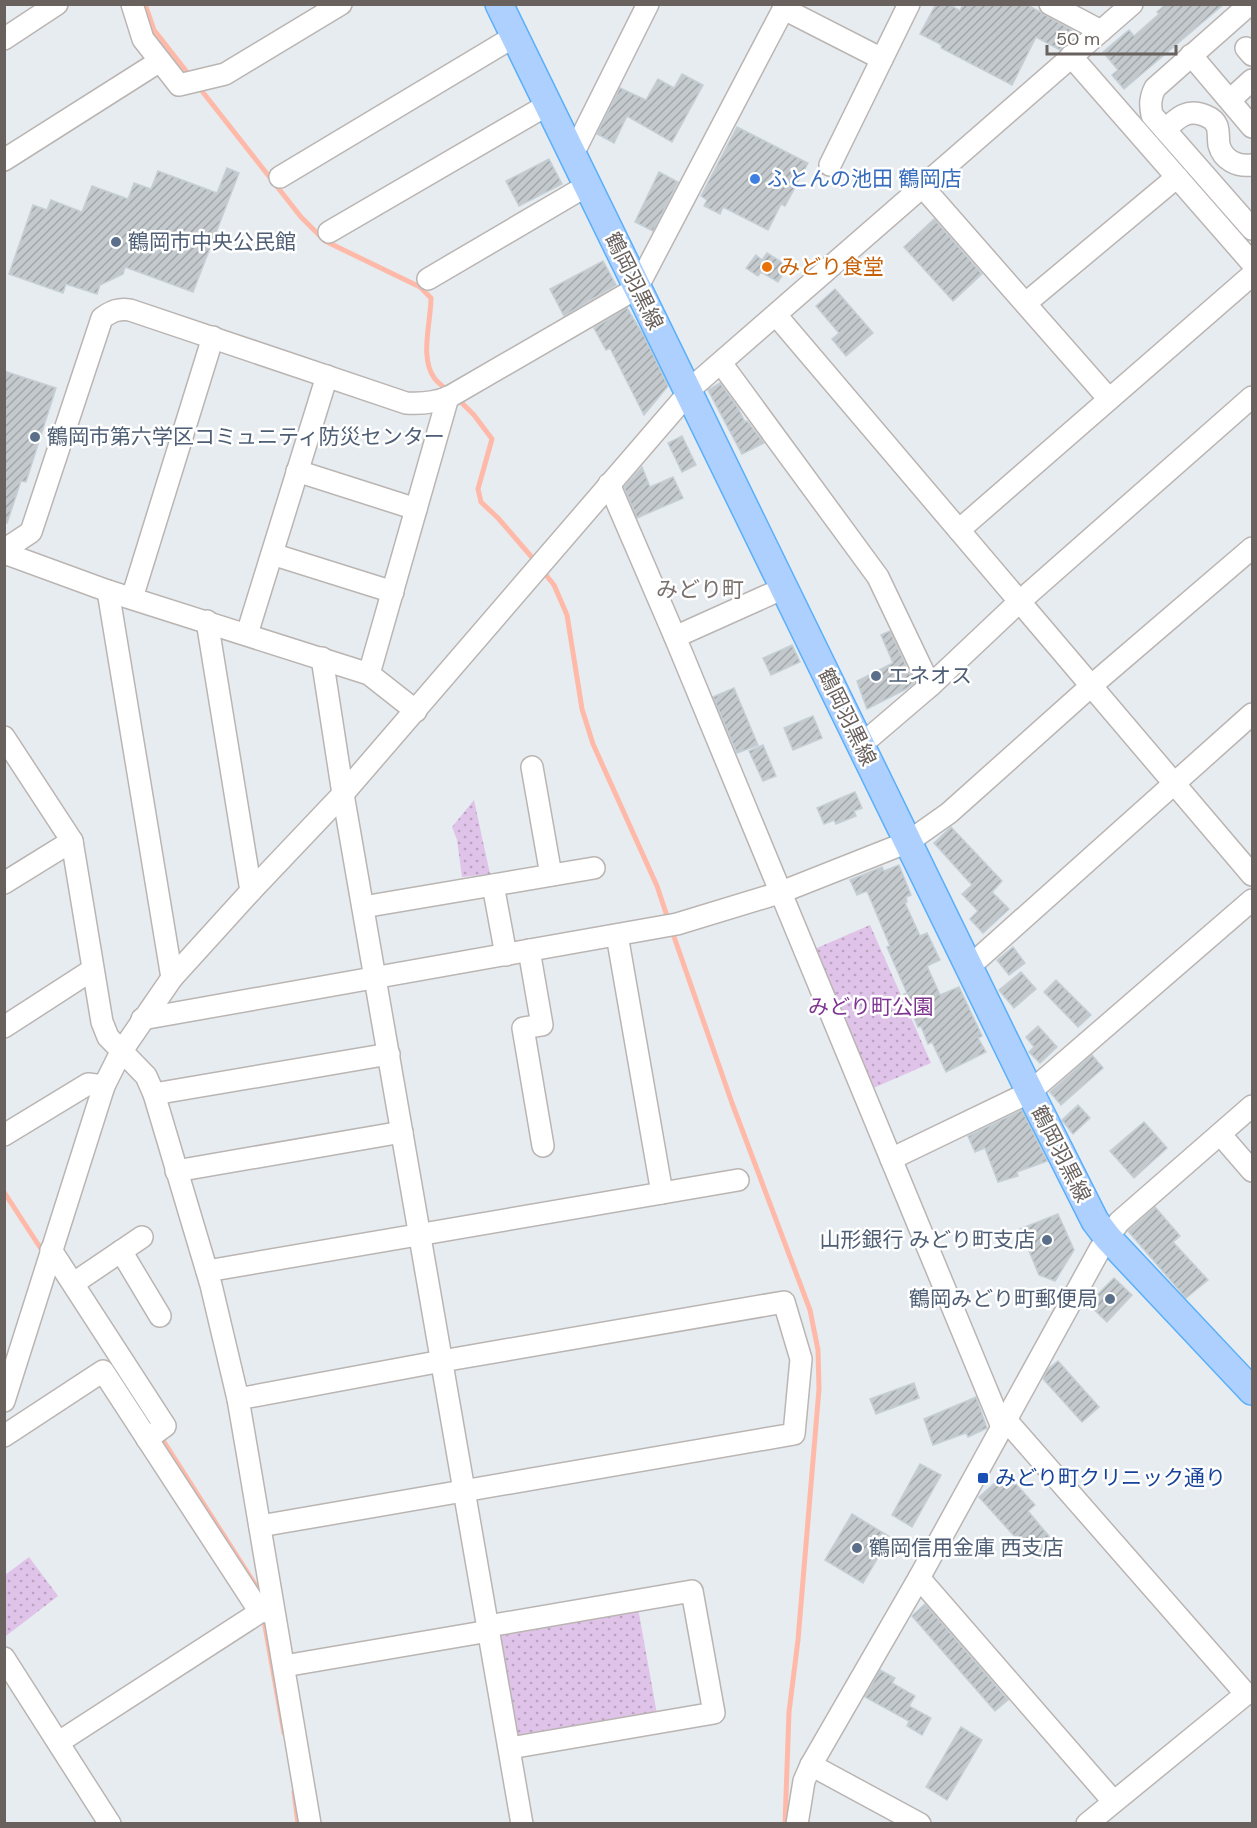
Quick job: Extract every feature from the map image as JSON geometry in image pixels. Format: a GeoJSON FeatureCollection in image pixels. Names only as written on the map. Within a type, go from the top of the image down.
{"type":"FeatureCollection","features":[{"type":"Feature","properties":{"kind":"main road","name":"鶴岡羽黒線"},"geometry":{"type":"LineString","coordinates":[[499,4],[1072,1179],[1095,1221],[1108,1238],[1252,1391]]}},
{"type":"Feature","properties":{"kind":"street"},"geometry":{"type":"LineString","coordinates":[[4,39],[57,4]]}},
{"type":"Feature","properties":{"kind":"street"},"geometry":{"type":"LineString","coordinates":[[132,4],[143,39],[179,85],[225,74],[341,4]]}},
{"type":"Feature","properties":{"kind":"street"},"geometry":{"type":"LineString","coordinates":[[573,154],[648,4]]}},
{"type":"Feature","properties":{"kind":"street"},"geometry":{"type":"LineString","coordinates":[[830,165],[909,4]]}},
{"type":"Feature","properties":{"kind":"street"},"geometry":{"type":"LineString","coordinates":[[1050,4],[1101,31]]}},
{"type":"Feature","properties":{"kind":"street"},"geometry":{"type":"LineString","coordinates":[[4,1401],[104,1086],[121,1052],[172,978],[343,794],[697,383],[1132,4]]}},
{"type":"Feature","properties":{"kind":"street"},"geometry":{"type":"LineString","coordinates":[[1250,4],[1155,88],[1151,96],[1152,115],[1252,227]]}},
{"type":"Feature","properties":{"kind":"street"},"geometry":{"type":"LineString","coordinates":[[4,551],[31,532],[102,318],[121,309],[130,310],[406,403],[420,404],[454,394],[637,288],[785,7],[882,59]]}},
{"type":"Feature","properties":{"kind":"street"},"geometry":{"type":"LineString","coordinates":[[280,177],[515,36]]}},
{"type":"Feature","properties":{"kind":"street"},"geometry":{"type":"LineString","coordinates":[[1191,55],[1244,111]]}},
{"type":"Feature","properties":{"kind":"street"},"geometry":{"type":"LineString","coordinates":[[1071,56],[1252,263]]}},
{"type":"Feature","properties":{"kind":"street"},"geometry":{"type":"LineString","coordinates":[[4,160],[159,61]]}},
{"type":"Feature","properties":{"kind":"street"},"geometry":{"type":"LineString","coordinates":[[1244,111],[1252,80]]}},
{"type":"Feature","properties":{"kind":"street"},"geometry":{"type":"LineString","coordinates":[[329,232],[549,104]]}},
{"type":"Feature","properties":{"kind":"street"},"geometry":{"type":"LineString","coordinates":[[1165,130],[1176,118],[1188,112],[1200,114],[1217,125],[1218,143],[1228,160],[1237,164],[1252,165]]}},
{"type":"Feature","properties":{"kind":"street"},"geometry":{"type":"LineString","coordinates":[[1026,303],[1178,177]]}},
{"type":"Feature","properties":{"kind":"street"},"geometry":{"type":"LineString","coordinates":[[428,279],[588,185]]}},
{"type":"Feature","properties":{"kind":"street"},"geometry":{"type":"LineString","coordinates":[[922,186],[1109,399]]}},
{"type":"Feature","properties":{"kind":"street"},"geometry":{"type":"LineString","coordinates":[[959,530],[1252,275]]}},
{"type":"Feature","properties":{"kind":"street"},"geometry":{"type":"LineString","coordinates":[[776,315],[1252,875]]}},
{"type":"Feature","properties":{"kind":"street"},"geometry":{"type":"LineString","coordinates":[[132,598],[213,338]]}},
{"type":"Feature","properties":{"kind":"street"},"geometry":{"type":"LineString","coordinates":[[722,363],[878,577],[930,686]]}},
{"type":"Feature","properties":{"kind":"street"},"geometry":{"type":"LineString","coordinates":[[247,634],[327,376]]}},
{"type":"Feature","properties":{"kind":"street"},"geometry":{"type":"LineString","coordinates":[[369,674],[416,509],[454,394]]}},
{"type":"Feature","properties":{"kind":"street"},"geometry":{"type":"LineString","coordinates":[[861,746],[930,686],[1019,602],[1252,397]]}},
{"type":"Feature","properties":{"kind":"street"},"geometry":{"type":"LineString","coordinates":[[297,471],[416,509]]}},
{"type":"Feature","properties":{"kind":"street"},"geometry":{"type":"LineString","coordinates":[[609,484],[1004,1423],[1246,1694],[1113,1801],[1088,1824]]}},
{"type":"Feature","properties":{"kind":"street"},"geometry":{"type":"LineString","coordinates":[[142,1019],[668,926],[780,893],[908,842],[949,813],[1091,686],[1252,548]]}},
{"type":"Feature","properties":{"kind":"street"},"geometry":{"type":"LineString","coordinates":[[4,551],[108,591],[369,674],[416,711]]}},
{"type":"Feature","properties":{"kind":"street"},"geometry":{"type":"LineString","coordinates":[[272,554],[393,592]]}},
{"type":"Feature","properties":{"kind":"street"},"geometry":{"type":"LineString","coordinates":[[675,637],[784,588]]}},
{"type":"Feature","properties":{"kind":"street"},"geometry":{"type":"LineString","coordinates":[[108,591],[172,978]]}},
{"type":"Feature","properties":{"kind":"street"},"geometry":{"type":"LineString","coordinates":[[207,621],[251,891]]}},
{"type":"Feature","properties":{"kind":"street"},"geometry":{"type":"LineString","coordinates":[[322,658],[343,794],[522,1824]]}},
{"type":"Feature","properties":{"kind":"street"},"geometry":{"type":"LineString","coordinates":[[969,967],[1252,714]]}},
{"type":"Feature","properties":{"kind":"street"},"geometry":{"type":"LineString","coordinates":[[4,737],[72,841],[102,1022],[108,1037],[146,1076],[154,1094],[207,1271],[238,1399],[260,1526],[267,1611],[284,1666],[310,1824]]}},
{"type":"Feature","properties":{"kind":"street"},"geometry":{"type":"LineString","coordinates":[[532,766],[551,875]]}},
{"type":"Feature","properties":{"kind":"street"},"geometry":{"type":"LineString","coordinates":[[4,883],[72,841]]}},
{"type":"Feature","properties":{"kind":"street"},"geometry":{"type":"LineString","coordinates":[[363,907],[594,868]]}},
{"type":"Feature","properties":{"kind":"street"},"geometry":{"type":"LineString","coordinates":[[494,885],[506,955]]}},
{"type":"Feature","properties":{"kind":"street"},"geometry":{"type":"LineString","coordinates":[[891,1159],[1029,1092],[1252,900]]}},
{"type":"Feature","properties":{"kind":"street"},"geometry":{"type":"LineString","coordinates":[[617,935],[662,1193]]}},
{"type":"Feature","properties":{"kind":"street"},"geometry":{"type":"LineString","coordinates":[[529,950],[542,1025],[523,1028],[543,1146]]}},
{"type":"Feature","properties":{"kind":"street"},"geometry":{"type":"LineString","coordinates":[[4,1027],[92,970]]}},
{"type":"Feature","properties":{"kind":"street"},"geometry":{"type":"LineString","coordinates":[[154,1094],[389,1054]]}},
{"type":"Feature","properties":{"kind":"street"},"geometry":{"type":"LineString","coordinates":[[4,1134],[88,1084],[104,1086]]}},
{"type":"Feature","properties":{"kind":"street"},"geometry":{"type":"LineString","coordinates":[[797,1824],[804,1781],[811,1765],[920,1578],[1108,1238],[1119,1222],[1252,1106]]}},
{"type":"Feature","properties":{"kind":"street"},"geometry":{"type":"LineString","coordinates":[[176,1171],[402,1132]]}},
{"type":"Feature","properties":{"kind":"street"},"geometry":{"type":"LineString","coordinates":[[1220,1134],[1252,1171]]}},
{"type":"Feature","properties":{"kind":"street"},"geometry":{"type":"LineString","coordinates":[[207,1271],[738,1180]]}},
{"type":"Feature","properties":{"kind":"street"},"geometry":{"type":"LineString","coordinates":[[74,1283],[142,1237]]}},
{"type":"Feature","properties":{"kind":"street"},"geometry":{"type":"LineString","coordinates":[[51,1250],[165,1426],[147,1438]]}},
{"type":"Feature","properties":{"kind":"street"},"geometry":{"type":"LineString","coordinates":[[121,1251],[160,1316]]}},
{"type":"Feature","properties":{"kind":"street"},"geometry":{"type":"LineString","coordinates":[[238,1399],[784,1302],[801,1359],[794,1434],[260,1526]]}},
{"type":"Feature","properties":{"kind":"street"},"geometry":{"type":"LineString","coordinates":[[4,1436],[103,1371],[267,1611]]}},
{"type":"Feature","properties":{"kind":"street"},"geometry":{"type":"LineString","coordinates":[[920,1578],[1113,1801]]}},
{"type":"Feature","properties":{"kind":"street"},"geometry":{"type":"LineString","coordinates":[[284,1666],[692,1591],[714,1713],[510,1748]]}},
{"type":"Feature","properties":{"kind":"street"},"geometry":{"type":"LineString","coordinates":[[59,1742],[267,1611]]}},
{"type":"Feature","properties":{"kind":"street"},"geometry":{"type":"LineString","coordinates":[[4,1658],[110,1824]]}},
{"type":"Feature","properties":{"kind":"street"},"geometry":{"type":"LineString","coordinates":[[811,1765],[920,1824]]}},
{"type":"Feature","properties":{"kind":"green space"},"geometry":{"type":"Polygon","coordinates":[[[474,800],[490,874],[462,877],[457,840],[452,827],[474,800]]]}},
{"type":"Feature","properties":{"kind":"green space","name":"みどり町公園"},"geometry":{"type":"Polygon","coordinates":[[[870,925],[931,1063],[871,1089],[810,951],[870,925]]]}},
{"type":"Feature","properties":{"kind":"green space"},"geometry":{"type":"Polygon","coordinates":[[[29,1557],[58,1596],[6,1636],[5,1575],[29,1557]]]}},
{"type":"Feature","properties":{"kind":"green space"},"geometry":{"type":"Polygon","coordinates":[[[638,1608],[657,1714],[517,1738],[500,1630],[638,1608]]]}},
{"type":"Feature","properties":{"kind":"building"},"geometry":{"type":"Polygon","coordinates":[[[936,4],[949,4],[960,11],[963,4],[1026,4],[1072,30],[1060,50],[1036,37],[1012,85],[941,48],[942,45],[920,34],[936,4]]]}},
{"type":"Feature","properties":{"kind":"building"},"geometry":{"type":"Polygon","coordinates":[[[1166,4],[1224,4],[1124,89],[1112,75],[1118,70],[1103,52],[1129,30],[1134,36],[1159,14],[1157,12],[1166,4]]]}},
{"type":"Feature","properties":{"kind":"building"},"geometry":{"type":"Polygon","coordinates":[[[682,74],[703,85],[672,142],[627,116],[614,143],[597,134],[620,88],[646,100],[658,79],[674,88],[682,74]]]}},
{"type":"Feature","properties":{"kind":"building","name":"ふとんの池田 鶴岡店"},"geometry":{"type":"Polygon","coordinates":[[[737,127],[808,163],[785,206],[781,204],[768,230],[723,207],[720,214],[704,206],[707,200],[701,196],[737,127]]]}},
{"type":"Feature","properties":{"kind":"building"},"geometry":{"type":"Polygon","coordinates":[[[549,159],[562,184],[519,206],[506,181],[549,159]]]}},
{"type":"Feature","properties":{"kind":"building","name":"鶴岡市中央公民館"},"geometry":{"type":"Polygon","coordinates":[[[227,168],[239,173],[193,292],[125,267],[123,274],[100,285],[97,294],[66,284],[63,293],[9,274],[33,205],[47,210],[51,200],[82,212],[92,186],[128,199],[134,183],[151,189],[158,171],[217,193],[227,168]]]}},
{"type":"Feature","properties":{"kind":"building"},"geometry":{"type":"Polygon","coordinates":[[[659,172],[678,182],[653,231],[635,222],[659,172]]]}},
{"type":"Feature","properties":{"kind":"building"},"geometry":{"type":"Polygon","coordinates":[[[934,219],[982,274],[953,301],[904,247],[934,219]]]}},
{"type":"Feature","properties":{"kind":"building","name":"みどり食堂"},"geometry":{"type":"Polygon","coordinates":[[[767,253],[788,266],[778,282],[761,272],[758,276],[746,268],[756,255],[762,260],[767,253]]]}},
{"type":"Feature","properties":{"kind":"building"},"geometry":{"type":"Polygon","coordinates":[[[603,261],[616,285],[564,316],[550,289],[603,261]]]}},
{"type":"Feature","properties":{"kind":"building"},"geometry":{"type":"Polygon","coordinates":[[[835,289],[873,333],[846,356],[832,339],[839,333],[816,306],[835,289]]]}},
{"type":"Feature","properties":{"kind":"building"},"geometry":{"type":"Polygon","coordinates":[[[627,308],[644,336],[668,386],[644,415],[610,348],[606,350],[594,328],[627,308]]]}},
{"type":"Feature","properties":{"kind":"building","name":"鶴岡市第六学区コミュニティ防災センター"},"geometry":{"type":"Polygon","coordinates":[[[4,371],[56,388],[26,482],[21,481],[7,523],[4,522],[4,371]]]}},
{"type":"Feature","properties":{"kind":"building"},"geometry":{"type":"Polygon","coordinates":[[[720,383],[745,422],[747,421],[764,443],[742,454],[708,390],[720,383]]]}},
{"type":"Feature","properties":{"kind":"building"},"geometry":{"type":"Polygon","coordinates":[[[682,436],[696,465],[682,472],[668,443],[682,436]]]}},
{"type":"Feature","properties":{"kind":"building"},"geometry":{"type":"Polygon","coordinates":[[[642,467],[650,487],[673,477],[683,498],[637,518],[624,487],[642,467]]]}},
{"type":"Feature","properties":{"kind":"building"},"geometry":{"type":"Polygon","coordinates":[[[890,631],[914,683],[867,709],[857,681],[893,663],[881,635],[890,631]]]}},
{"type":"Feature","properties":{"kind":"building"},"geometry":{"type":"Polygon","coordinates":[[[792,645],[800,662],[771,675],[763,658],[792,645]]]}},
{"type":"Feature","properties":{"kind":"building"},"geometry":{"type":"Polygon","coordinates":[[[734,688],[758,745],[737,753],[713,697],[734,688]]]}},
{"type":"Feature","properties":{"kind":"building"},"geometry":{"type":"Polygon","coordinates":[[[813,716],[822,738],[793,750],[784,728],[813,716]]]}},
{"type":"Feature","properties":{"kind":"building"},"geometry":{"type":"Polygon","coordinates":[[[763,745],[776,776],[763,781],[749,751],[763,745]]]}},
{"type":"Feature","properties":{"kind":"building"},"geometry":{"type":"Polygon","coordinates":[[[855,792],[862,808],[854,811],[856,816],[836,824],[834,820],[824,824],[817,808],[855,792]]]}},
{"type":"Feature","properties":{"kind":"building"},"geometry":{"type":"Polygon","coordinates":[[[951,827],[1002,881],[992,892],[1009,909],[983,933],[970,919],[978,911],[962,894],[972,885],[934,843],[951,827]]]}},
{"type":"Feature","properties":{"kind":"building"},"geometry":{"type":"Polygon","coordinates":[[[899,865],[911,895],[906,897],[907,902],[905,903],[920,936],[927,933],[940,960],[927,966],[940,995],[959,987],[982,1036],[978,1038],[986,1052],[946,1072],[932,1042],[928,1044],[921,1026],[918,1027],[904,994],[907,993],[887,947],[890,946],[867,891],[857,895],[850,880],[882,867],[884,871],[899,865]]]}},
{"type":"Feature","properties":{"kind":"building"},"geometry":{"type":"Polygon","coordinates":[[[1013,947],[1025,963],[1009,975],[997,960],[1013,947]]]}},
{"type":"Feature","properties":{"kind":"building"},"geometry":{"type":"Polygon","coordinates":[[[1021,972],[1036,989],[1014,1008],[999,990],[1021,972]]]}},
{"type":"Feature","properties":{"kind":"building"},"geometry":{"type":"Polygon","coordinates":[[[1056,980],[1091,1015],[1078,1027],[1044,992],[1056,980]]]}},
{"type":"Feature","properties":{"kind":"building"},"geometry":{"type":"Polygon","coordinates":[[[1038,1026],[1057,1047],[1040,1063],[1029,1052],[1034,1047],[1026,1037],[1038,1026]]]}},
{"type":"Feature","properties":{"kind":"building"},"geometry":{"type":"Polygon","coordinates":[[[1092,1055],[1103,1068],[1061,1105],[1050,1092],[1092,1055]]]}},
{"type":"Feature","properties":{"kind":"building"},"geometry":{"type":"Polygon","coordinates":[[[1078,1105],[1090,1118],[1073,1134],[1062,1120],[1078,1105]]]}},
{"type":"Feature","properties":{"kind":"building"},"geometry":{"type":"Polygon","coordinates":[[[1022,1110],[1047,1161],[1017,1172],[1018,1176],[998,1182],[985,1148],[975,1152],[968,1136],[1022,1110]]]}},
{"type":"Feature","properties":{"kind":"building"},"geometry":{"type":"Polygon","coordinates":[[[1144,1122],[1167,1148],[1134,1178],[1110,1151],[1144,1122]]]}},
{"type":"Feature","properties":{"kind":"building"},"geometry":{"type":"Polygon","coordinates":[[[1155,1207],[1180,1236],[1173,1242],[1208,1280],[1186,1298],[1128,1231],[1155,1207]]]}},
{"type":"Feature","properties":{"kind":"building","name":"山形銀行 みどり町支店"},"geometry":{"type":"Polygon","coordinates":[[[1058,1214],[1074,1250],[1055,1281],[1039,1275],[1020,1229],[1058,1214]]]}},
{"type":"Feature","properties":{"kind":"building"},"geometry":{"type":"Polygon","coordinates":[[[1114,1278],[1132,1295],[1107,1322],[1088,1304],[1114,1278]]]}},
{"type":"Feature","properties":{"kind":"building"},"geometry":{"type":"Polygon","coordinates":[[[1058,1361],[1099,1407],[1082,1422],[1043,1379],[1048,1369],[1058,1361]]]}},
{"type":"Feature","properties":{"kind":"building"},"geometry":{"type":"Polygon","coordinates":[[[914,1383],[919,1398],[876,1414],[870,1399],[914,1383]]]}},
{"type":"Feature","properties":{"kind":"building"},"geometry":{"type":"Polygon","coordinates":[[[976,1397],[987,1428],[968,1437],[966,1433],[933,1445],[924,1419],[976,1397]]]}},
{"type":"Feature","properties":{"kind":"building"},"geometry":{"type":"Polygon","coordinates":[[[920,1464],[941,1475],[912,1527],[892,1515],[920,1464]]]}},
{"type":"Feature","properties":{"kind":"building"},"geometry":{"type":"Polygon","coordinates":[[[1006,1473],[1035,1505],[1028,1511],[1053,1541],[1033,1557],[979,1497],[1006,1473]]]}},
{"type":"Feature","properties":{"kind":"building","name":"鶴岡信用金庫 西支店"},"geometry":{"type":"Polygon","coordinates":[[[852,1514],[890,1537],[863,1583],[825,1560],[852,1514]]]}},
{"type":"Feature","properties":{"kind":"building"},"geometry":{"type":"Polygon","coordinates":[[[925,1604],[1008,1700],[995,1711],[912,1616],[925,1604]]]}},
{"type":"Feature","properties":{"kind":"building"},"geometry":{"type":"Polygon","coordinates":[[[880,1670],[895,1678],[892,1683],[915,1696],[909,1706],[931,1718],[922,1735],[907,1726],[909,1721],[865,1697],[880,1670]]]}},
{"type":"Feature","properties":{"kind":"building"},"geometry":{"type":"Polygon","coordinates":[[[961,1727],[982,1740],[947,1800],[926,1787],[961,1727]]]}},
{"type":"Feature","properties":{"kind":"waterway"},"geometry":{"type":"LineString","coordinates":[[145,4],[154,30],[190,76]]}},
{"type":"Feature","properties":{"kind":"waterway"},"geometry":{"type":"LineString","coordinates":[[198,86],[301,217],[325,241],[420,287],[431,298],[427,340],[430,371],[435,379],[450,392]]}},
{"type":"Feature","properties":{"kind":"waterway"},"geometry":{"type":"LineString","coordinates":[[457,398],[474,415],[492,439],[478,489],[481,502],[536,562]]}},
{"type":"Feature","properties":{"kind":"waterway"},"geometry":{"type":"LineString","coordinates":[[542,570],[554,585],[567,615],[582,709],[593,744],[657,886],[669,922]]}},
{"type":"Feature","properties":{"kind":"waterway"},"geometry":{"type":"LineString","coordinates":[[672,931],[732,1103],[810,1310],[818,1350],[819,1389],[798,1640],[789,1712],[785,1824]]}},
{"type":"Feature","properties":{"kind":"waterway"},"geometry":{"type":"LineString","coordinates":[[4,1192],[45,1255]]}},
{"type":"Feature","properties":{"kind":"waterway"},"geometry":{"type":"LineString","coordinates":[[159,1434],[258,1589],[260,1597]]}},
{"type":"Feature","properties":{"kind":"waterway"},"geometry":{"type":"LineString","coordinates":[[263,1615],[284,1733]]}},
{"type":"Feature","properties":{"kind":"waterway"},"geometry":{"type":"LineString","coordinates":[[294,1792],[298,1824]]}},
{"type":"Feature","properties":{"kind":"place","name":"ふとんの池田 鶴岡店"},"geometry":{"type":"Point","coordinates":[755,179]}},
{"type":"Feature","properties":{"kind":"place","name":"鶴岡市中央公民館"},"geometry":{"type":"Point","coordinates":[116,242]}},
{"type":"Feature","properties":{"kind":"place","name":"みどり食堂"},"geometry":{"type":"Point","coordinates":[767,267]}},
{"type":"Feature","properties":{"kind":"place","name":"鶴岡市第六学区コミュニティ防災センター"},"geometry":{"type":"Point","coordinates":[35,437]}},
{"type":"Feature","properties":{"kind":"place","name":"エネオス"},"geometry":{"type":"Point","coordinates":[876,676]}},
{"type":"Feature","properties":{"kind":"place","name":"山形銀行 みどり町支店"},"geometry":{"type":"Point","coordinates":[1047,1240]}},
{"type":"Feature","properties":{"kind":"place","name":"鶴岡みどり町郵便局"},"geometry":{"type":"Point","coordinates":[1110,1299]}},
{"type":"Feature","properties":{"kind":"place","name":"みどり町クリニック通り"},"geometry":{"type":"Point","coordinates":[983,1478]}},
{"type":"Feature","properties":{"kind":"place","name":"鶴岡信用金庫 西支店"},"geometry":{"type":"Point","coordinates":[857,1548]}},
{"type":"Feature","properties":{"kind":"district","name":"みどり町"},"geometry":{"type":"Point","coordinates":[700,589]}}]}
